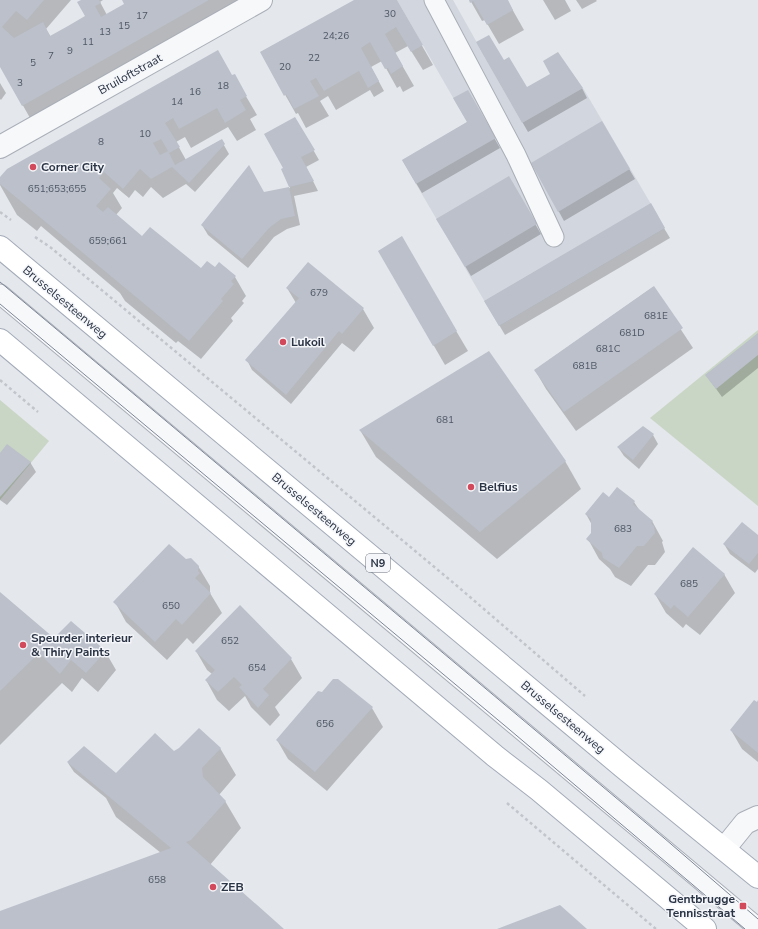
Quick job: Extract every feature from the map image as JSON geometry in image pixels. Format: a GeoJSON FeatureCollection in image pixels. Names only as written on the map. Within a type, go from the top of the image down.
{"type":"FeatureCollection","features":[{"type":"Feature","properties":{"kind":"main road","name":"Brusselsesteenweg"},"geometry":{"type":"LineString","coordinates":[[0,247],[758,878]]}},
{"type":"Feature","properties":{"kind":"main road"},"geometry":{"type":"LineString","coordinates":[[0,340],[495,756],[539,790],[705,929]]}},
{"type":"Feature","properties":{"kind":"street","name":"Bruiloftstraat"},"geometry":{"type":"LineString","coordinates":[[0,147],[261,0]]}},
{"type":"Feature","properties":{"kind":"street"},"geometry":{"type":"LineString","coordinates":[[724,849],[746,824],[758,817]]}},
{"type":"Feature","properties":{"kind":"lane"},"geometry":{"type":"LineString","coordinates":[[434,0],[516,155],[554,237]]}},
{"type":"Feature","properties":{"kind":"lane"},"geometry":{"type":"LineString","coordinates":[[0,294],[758,928]]}},
{"type":"Feature","properties":{"kind":"path"},"geometry":{"type":"LineString","coordinates":[[0,212],[17,225]]}},
{"type":"Feature","properties":{"kind":"path"},"geometry":{"type":"LineString","coordinates":[[29,233],[50,247],[571,682],[587,698]]}},
{"type":"Feature","properties":{"kind":"shaded area"},"geometry":{"type":"Polygon","coordinates":[[[397,0],[453,0],[522,123],[583,88],[665,228],[499,326],[402,160],[467,122],[397,0]]]}},
{"type":"Feature","properties":{"kind":"green space"},"geometry":{"type":"Polygon","coordinates":[[[758,330],[758,506],[650,418],[758,330]]]}},
{"type":"Feature","properties":{"kind":"green space"},"geometry":{"type":"Polygon","coordinates":[[[0,400],[49,441],[0,500],[0,400]]]}},
{"type":"Feature","properties":{"kind":"building"},"geometry":{"type":"Polygon","coordinates":[[[0,0],[44,0],[27,20],[16,11],[2,27],[14,38],[43,22],[50,36],[68,26],[85,16],[77,2],[81,0],[99,0],[101,3],[95,6],[101,17],[124,4],[122,0],[209,0],[22,106],[0,67],[0,0]]]}},
{"type":"Feature","properties":{"kind":"building"},"geometry":{"type":"Polygon","coordinates":[[[354,0],[397,0],[423,45],[411,52],[396,27],[385,34],[403,66],[391,74],[388,68],[385,69],[370,42],[361,48],[379,81],[368,88],[359,71],[324,91],[316,78],[310,81],[319,96],[294,109],[286,94],[284,96],[260,52],[354,0]]]}},
{"type":"Feature","properties":{"kind":"building"},"geometry":{"type":"Polygon","coordinates":[[[469,0],[508,0],[513,10],[487,25],[473,1],[470,3],[469,0]]]}},
{"type":"Feature","properties":{"kind":"building"},"geometry":{"type":"Polygon","coordinates":[[[489,35],[504,60],[509,57],[527,87],[550,74],[543,61],[558,52],[583,88],[522,123],[476,42],[489,35]]]}},
{"type":"Feature","properties":{"kind":"building"},"geometry":{"type":"Polygon","coordinates":[[[218,50],[232,75],[235,74],[247,96],[240,100],[246,110],[225,123],[217,108],[179,129],[173,118],[165,123],[180,147],[169,153],[175,165],[222,139],[225,144],[189,183],[172,167],[151,179],[140,169],[123,189],[104,172],[99,178],[111,189],[96,206],[103,212],[108,207],[142,236],[150,227],[201,268],[207,261],[215,267],[219,262],[236,276],[231,281],[234,284],[221,299],[223,301],[189,341],[0,184],[0,177],[7,169],[218,50]],[[161,139],[153,143],[160,155],[168,151],[161,139]]]}},
{"type":"Feature","properties":{"kind":"building"},"geometry":{"type":"Polygon","coordinates":[[[468,90],[496,138],[416,184],[402,160],[467,122],[453,98],[468,90]]]}},
{"type":"Feature","properties":{"kind":"building"},"geometry":{"type":"Polygon","coordinates":[[[295,117],[315,150],[301,157],[314,181],[289,187],[281,169],[283,168],[264,134],[295,117]]]}},
{"type":"Feature","properties":{"kind":"building"},"geometry":{"type":"Polygon","coordinates":[[[602,121],[630,169],[558,212],[531,163],[602,121]]]}},
{"type":"Feature","properties":{"kind":"building"},"geometry":{"type":"Polygon","coordinates":[[[249,165],[264,192],[289,187],[295,216],[281,219],[269,228],[242,259],[201,225],[249,165]]]}},
{"type":"Feature","properties":{"kind":"building"},"geometry":{"type":"Polygon","coordinates":[[[509,176],[537,224],[465,267],[436,219],[509,176]]]}},
{"type":"Feature","properties":{"kind":"building"},"geometry":{"type":"Polygon","coordinates":[[[651,203],[665,228],[499,326],[484,301],[651,203]]]}},
{"type":"Feature","properties":{"kind":"building"},"geometry":{"type":"Polygon","coordinates":[[[402,236],[457,331],[433,346],[378,251],[402,236]]]}},
{"type":"Feature","properties":{"kind":"building"},"geometry":{"type":"Polygon","coordinates":[[[308,262],[364,308],[342,334],[339,331],[286,395],[245,360],[299,298],[286,288],[308,262]]]}},
{"type":"Feature","properties":{"kind":"building"},"geometry":{"type":"Polygon","coordinates":[[[654,286],[683,328],[564,412],[534,370],[654,286]]]}},
{"type":"Feature","properties":{"kind":"building"},"geometry":{"type":"Polygon","coordinates":[[[758,333],[758,355],[716,389],[705,375],[758,333]]]}},
{"type":"Feature","properties":{"kind":"building"},"geometry":{"type":"Polygon","coordinates":[[[489,351],[566,461],[480,532],[359,430],[489,351]]]}},
{"type":"Feature","properties":{"kind":"building"},"geometry":{"type":"Polygon","coordinates":[[[643,426],[654,434],[633,460],[617,447],[643,426]]]}},
{"type":"Feature","properties":{"kind":"building"},"geometry":{"type":"Polygon","coordinates":[[[7,444],[31,462],[0,497],[0,453],[7,444]]]}},
{"type":"Feature","properties":{"kind":"building"},"geometry":{"type":"Polygon","coordinates":[[[617,487],[635,501],[633,504],[653,521],[651,523],[654,526],[655,533],[644,546],[637,546],[619,568],[603,558],[602,553],[586,539],[591,533],[591,519],[585,514],[603,492],[609,497],[617,487]]]}},
{"type":"Feature","properties":{"kind":"building"},"geometry":{"type":"Polygon","coordinates":[[[742,522],[758,535],[758,553],[749,564],[723,544],[742,522]]]}},
{"type":"Feature","properties":{"kind":"building"},"geometry":{"type":"Polygon","coordinates":[[[169,544],[186,559],[191,558],[199,566],[198,571],[200,573],[195,578],[211,593],[182,625],[176,619],[155,642],[113,602],[169,544]]]}},
{"type":"Feature","properties":{"kind":"building"},"geometry":{"type":"Polygon","coordinates":[[[693,547],[725,574],[688,617],[674,605],[671,609],[654,594],[693,547]]]}},
{"type":"Feature","properties":{"kind":"building"},"geometry":{"type":"Polygon","coordinates":[[[0,592],[54,638],[71,621],[106,651],[86,673],[71,660],[60,674],[39,653],[0,691],[0,592]]]}},
{"type":"Feature","properties":{"kind":"building"},"geometry":{"type":"Polygon","coordinates":[[[240,605],[292,658],[263,689],[269,695],[258,708],[239,687],[242,685],[234,677],[218,692],[205,680],[215,670],[195,651],[240,605]]]}},
{"type":"Feature","properties":{"kind":"building"},"geometry":{"type":"Polygon","coordinates":[[[333,679],[338,679],[373,707],[315,772],[276,740],[318,691],[322,692],[333,679]]]}},
{"type":"Feature","properties":{"kind":"building"},"geometry":{"type":"Polygon","coordinates":[[[754,700],[757,702],[758,700],[758,753],[730,730],[754,700]]]}},
{"type":"Feature","properties":{"kind":"building"},"geometry":{"type":"Polygon","coordinates":[[[199,728],[221,748],[202,768],[203,777],[226,801],[191,840],[186,842],[284,929],[0,929],[0,911],[171,848],[67,762],[84,746],[116,773],[155,733],[174,751],[199,728]]]}},
{"type":"Feature","properties":{"kind":"building"},"geometry":{"type":"Polygon","coordinates":[[[560,905],[587,929],[497,929],[560,905]]]}},
{"type":"Feature","properties":{"kind":"tram line"},"geometry":{"type":"LineString","coordinates":[[0,282],[664,838],[758,919]]}},
{"type":"Feature","properties":{"kind":"tram line"},"geometry":{"type":"LineString","coordinates":[[0,304],[510,730],[745,929]]}},
{"type":"Feature","properties":{"kind":"place","name":"Corner City"},"geometry":{"type":"Point","coordinates":[33,167]}},
{"type":"Feature","properties":{"kind":"place","name":"Lukoil"},"geometry":{"type":"Point","coordinates":[283,342]}},
{"type":"Feature","properties":{"kind":"place","name":"Belfius"},"geometry":{"type":"Point","coordinates":[471,487]}},
{"type":"Feature","properties":{"kind":"place","name":"Speurder interieur & Thiry Paints"},"geometry":{"type":"Point","coordinates":[23,645]}},
{"type":"Feature","properties":{"kind":"place","name":"ZEB"},"geometry":{"type":"Point","coordinates":[213,887]}},
{"type":"Feature","properties":{"kind":"place","name":"Gentbrugge Tennisstraat"},"geometry":{"type":"Point","coordinates":[743,906]}}]}
